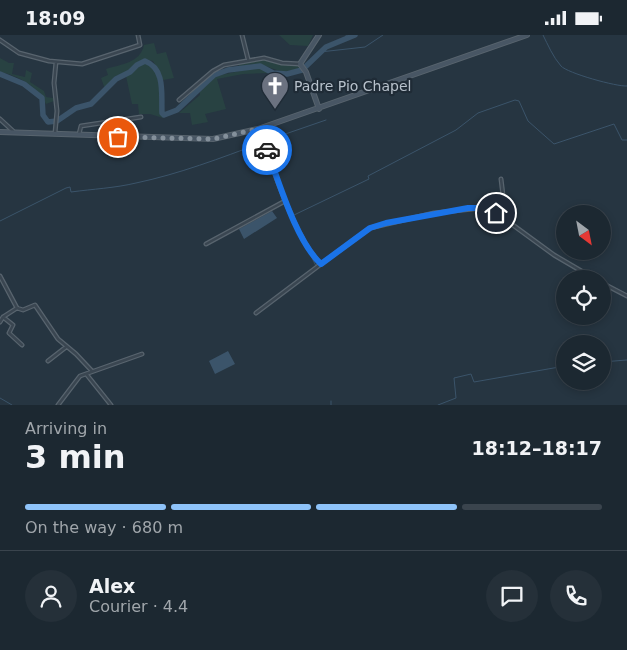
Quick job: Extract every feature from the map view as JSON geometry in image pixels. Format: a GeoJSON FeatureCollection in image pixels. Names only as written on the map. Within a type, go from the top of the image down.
{"type":"FeatureCollection","features":[{"type":"Feature","properties":{"kind":"main road"},"geometry":{"type":"LineString","coordinates":[[319,35],[301,66],[306,72],[319,109]]}},
{"type":"Feature","properties":{"kind":"main road"},"geometry":{"type":"LineString","coordinates":[[0,133],[213,139],[258,129],[319,109],[527,35]]}},
{"type":"Feature","properties":{"kind":"street"},"geometry":{"type":"LineString","coordinates":[[0,40],[19,53],[56,61],[82,64],[140,45],[138,35]]}},
{"type":"Feature","properties":{"kind":"street"},"geometry":{"type":"LineString","coordinates":[[242,35],[248,59]]}},
{"type":"Feature","properties":{"kind":"street"},"geometry":{"type":"LineString","coordinates":[[179,100],[216,69],[248,59],[264,58],[301,66]]}},
{"type":"Feature","properties":{"kind":"street"},"geometry":{"type":"LineString","coordinates":[[55,135],[54,83],[56,61]]}},
{"type":"Feature","properties":{"kind":"street"},"geometry":{"type":"LineString","coordinates":[[78,135],[81,126],[141,117]]}},
{"type":"Feature","properties":{"kind":"street"},"geometry":{"type":"LineString","coordinates":[[0,119],[15,133]]}},
{"type":"Feature","properties":{"kind":"street"},"geometry":{"type":"LineString","coordinates":[[258,129],[286,200],[312,254],[321,264]]}},
{"type":"Feature","properties":{"kind":"street"},"geometry":{"type":"LineString","coordinates":[[501,179],[506,220]]}},
{"type":"Feature","properties":{"kind":"street"},"geometry":{"type":"LineString","coordinates":[[206,244],[286,200]]}},
{"type":"Feature","properties":{"kind":"street"},"geometry":{"type":"LineString","coordinates":[[256,313],[370,228],[434,213],[482,208],[506,220],[554,255],[580,270]]}},
{"type":"Feature","properties":{"kind":"street"},"geometry":{"type":"LineString","coordinates":[[0,276],[17,308],[23,310],[33,304],[35,305],[66,347],[76,354],[92,371]]}},
{"type":"Feature","properties":{"kind":"street"},"geometry":{"type":"LineString","coordinates":[[611,288],[627,296]]}},
{"type":"Feature","properties":{"kind":"street"},"geometry":{"type":"LineString","coordinates":[[17,308],[1,319],[13,325],[9,333],[22,345]]}},
{"type":"Feature","properties":{"kind":"street"},"geometry":{"type":"LineString","coordinates":[[48,361],[66,347]]}},
{"type":"Feature","properties":{"kind":"street"},"geometry":{"type":"LineString","coordinates":[[58,405],[78,379],[92,371],[142,354]]}},
{"type":"Feature","properties":{"kind":"street"},"geometry":{"type":"LineString","coordinates":[[87,375],[112,405]]}},
{"type":"Feature","properties":{"kind":"green space"},"geometry":{"type":"Polygon","coordinates":[[[279,35],[313,35],[308,46],[290,45],[279,35]]]}},
{"type":"Feature","properties":{"kind":"green space"},"geometry":{"type":"Polygon","coordinates":[[[154,43],[157,54],[166,52],[174,78],[163,80],[153,61],[145,59],[136,63],[130,70],[114,77],[105,89],[101,78],[108,75],[106,69],[130,62],[139,56],[144,45],[154,43]]]}},
{"type":"Feature","properties":{"kind":"green space"},"geometry":{"type":"Polygon","coordinates":[[[0,58],[9,63],[14,63],[12,74],[25,77],[26,70],[32,73],[30,82],[44,91],[46,97],[53,98],[54,101],[46,104],[33,87],[13,76],[0,72],[0,58]]]}},
{"type":"Feature","properties":{"kind":"green space"},"geometry":{"type":"Polygon","coordinates":[[[264,58],[282,64],[298,64],[300,68],[279,71],[258,64],[239,67],[238,61],[264,58]]]}},
{"type":"Feature","properties":{"kind":"green space"},"geometry":{"type":"Polygon","coordinates":[[[145,63],[152,67],[158,79],[163,118],[150,114],[139,114],[138,104],[132,104],[126,76],[145,63]]]}},
{"type":"Feature","properties":{"kind":"green space"},"geometry":{"type":"Polygon","coordinates":[[[259,67],[269,73],[243,74],[217,79],[226,109],[205,114],[208,122],[192,125],[190,113],[179,113],[200,95],[200,92],[216,76],[259,67]]]}},
{"type":"Feature","properties":{"kind":"water"},"geometry":{"type":"Polygon","coordinates":[[[272,211],[277,218],[244,239],[239,229],[272,211]]]}},
{"type":"Feature","properties":{"kind":"water"},"geometry":{"type":"Polygon","coordinates":[[[228,351],[235,364],[215,374],[209,361],[228,351]]]}},
{"type":"Feature","properties":{"kind":"waterway"},"geometry":{"type":"LineString","coordinates":[[0,74],[24,84],[42,98],[43,115],[48,122],[57,121],[76,108],[91,104],[116,79],[145,61],[152,65],[159,76],[162,91],[162,113],[164,115],[177,110],[214,75],[228,70],[260,66],[273,73],[287,74],[302,70],[326,47],[355,35]]}},
{"type":"Feature","properties":{"kind":"waterway"},"geometry":{"type":"LineString","coordinates":[[320,52],[365,47],[383,35]]}},
{"type":"Feature","properties":{"kind":"waterway"},"geometry":{"type":"LineString","coordinates":[[543,35],[556,59],[565,69],[593,79],[627,86]]}},
{"type":"Feature","properties":{"kind":"waterway"},"geometry":{"type":"LineString","coordinates":[[285,196],[294,215],[369,179],[368,176],[456,130],[478,113],[515,100],[519,101],[528,121],[554,144],[614,124],[622,140],[627,140]]}},
{"type":"Feature","properties":{"kind":"waterway"},"geometry":{"type":"LineString","coordinates":[[265,141],[326,120]]}},
{"type":"Feature","properties":{"kind":"waterway"},"geometry":{"type":"LineString","coordinates":[[264,141],[278,179]]}},
{"type":"Feature","properties":{"kind":"waterway"},"geometry":{"type":"LineString","coordinates":[[0,221],[66,188],[70,187],[71,192],[120,186],[152,179],[200,165],[261,143]]}},
{"type":"Feature","properties":{"kind":"waterway"},"geometry":{"type":"LineString","coordinates":[[304,242],[316,266]]}},
{"type":"Feature","properties":{"kind":"waterway"},"geometry":{"type":"LineString","coordinates":[[611,361],[627,360]]}},
{"type":"Feature","properties":{"kind":"waterway"},"geometry":{"type":"LineString","coordinates":[[438,405],[456,398],[454,378],[471,374],[474,382],[556,368]]}},
{"type":"Feature","properties":{"kind":"waterway"},"geometry":{"type":"LineString","coordinates":[[0,398],[12,405]]}},
{"type":"Feature","properties":{"kind":"way so far"},"geometry":{"type":"LineString","coordinates":[[118,137],[213,139],[258,129],[267,150]]}},
{"type":"Feature","properties":{"kind":"place","name":"Padre Pio Chapel"},"geometry":{"type":"Point","coordinates":[275,110]}},
{"type":"Feature","properties":{"kind":"route"},"geometry":{"type":"LineString","coordinates":[[267,150],[279,185],[294,219],[312,254],[321,264],[370,228],[386,223],[468,208],[482,208],[496,213]]}}]}
